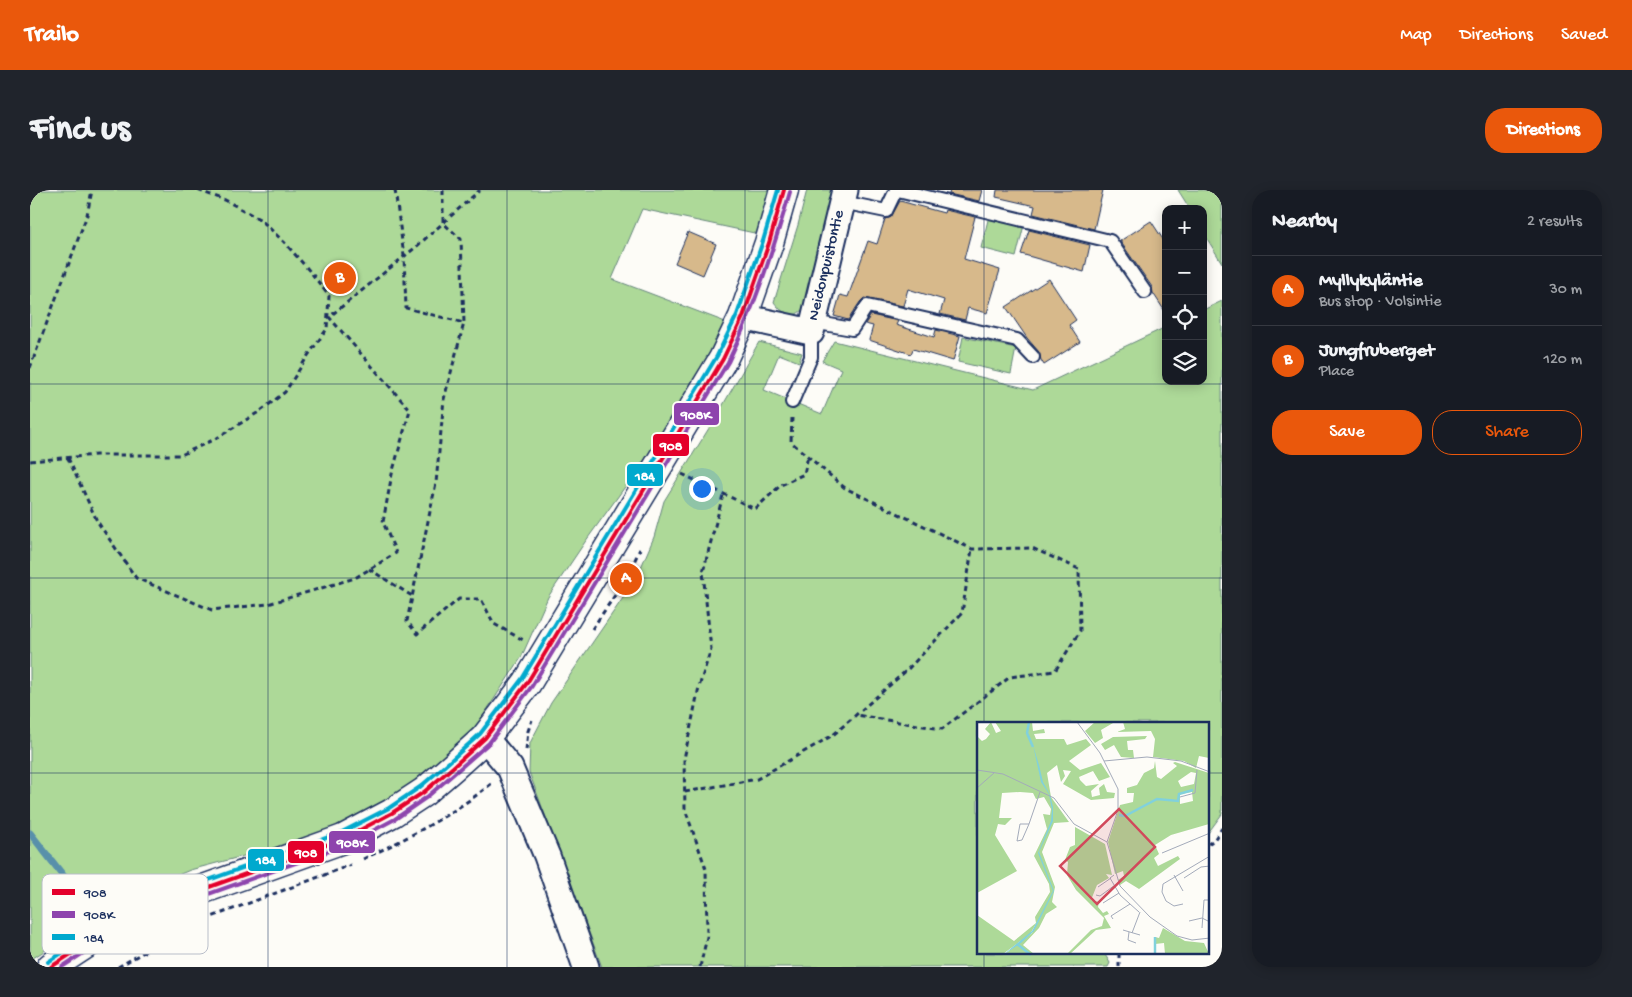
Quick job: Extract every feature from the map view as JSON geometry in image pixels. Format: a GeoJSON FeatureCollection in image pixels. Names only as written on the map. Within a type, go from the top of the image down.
{"type":"FeatureCollection","features":[{"type":"Feature","properties":{"kind":"street"},"geometry":{"type":"LineString","coordinates":[[208,887],[343,839],[392,813],[424,792],[485,738],[527,682],[545,654],[723,359],[743,317],[784,190]]}},
{"type":"Feature","properties":{"kind":"street","name":"Neidonpuistontie"},"geometry":{"type":"LineString","coordinates":[[743,317],[812,327],[843,196]]}},
{"type":"Feature","properties":{"kind":"street"},"geometry":{"type":"LineString","coordinates":[[485,738],[510,768],[546,856],[586,967]]}},
{"type":"Feature","properties":{"kind":"street"},"geometry":{"type":"LineString","coordinates":[[52,967],[72,954]]}},
{"type":"Feature","properties":{"kind":"lane"},"geometry":{"type":"LineString","coordinates":[[843,196],[886,210],[897,190],[1110,241],[1145,292]]}},
{"type":"Feature","properties":{"kind":"lane"},"geometry":{"type":"LineString","coordinates":[[792,402],[811,357],[812,327],[852,329],[867,306],[1017,340],[1033,357]]}},
{"type":"Feature","properties":{"kind":"path"},"geometry":{"type":"LineString","coordinates":[[30,368],[88,215],[92,190]]}},
{"type":"Feature","properties":{"kind":"path"},"geometry":{"type":"LineString","coordinates":[[30,461],[96,455],[181,455],[217,438],[262,410],[285,392],[308,354],[327,329],[329,296],[307,268],[267,225],[225,200],[197,190]]}},
{"type":"Feature","properties":{"kind":"path"},"geometry":{"type":"LineString","coordinates":[[395,190],[404,256],[406,308],[464,323]]}},
{"type":"Feature","properties":{"kind":"path"},"geometry":{"type":"LineString","coordinates":[[443,190],[443,223],[461,239],[464,323],[444,399],[436,483],[407,621],[417,634],[459,599],[481,599],[494,624],[529,643]]}},
{"type":"Feature","properties":{"kind":"path"},"geometry":{"type":"LineString","coordinates":[[329,317],[404,256],[480,190]]}},
{"type":"Feature","properties":{"kind":"path"},"geometry":{"type":"LineString","coordinates":[[68,458],[97,521],[136,578],[212,610],[268,604],[355,578],[396,553],[383,522],[392,474],[410,410],[329,317]]}},
{"type":"Feature","properties":{"kind":"path"},"geometry":{"type":"LineString","coordinates":[[792,402],[791,442],[845,488],[972,549],[1032,548],[1079,569],[1080,631],[1056,672],[1010,677],[942,729],[856,715]]}},
{"type":"Feature","properties":{"kind":"path"},"geometry":{"type":"LineString","coordinates":[[675,470],[755,509],[781,485],[804,474],[808,456]]}},
{"type":"Feature","properties":{"kind":"path"},"geometry":{"type":"LineString","coordinates":[[700,967],[706,937],[706,869],[685,809],[684,759],[699,687],[712,649],[703,572],[723,495]]}},
{"type":"Feature","properties":{"kind":"path"},"geometry":{"type":"LineString","coordinates":[[685,792],[756,779],[833,735],[907,670],[962,613],[972,549]]}},
{"type":"Feature","properties":{"kind":"path"},"geometry":{"type":"LineString","coordinates":[[369,569],[412,596]]}},
{"type":"Feature","properties":{"kind":"path"},"geometry":{"type":"LineString","coordinates":[[1210,843],[1222,828]]}},
{"type":"Feature","properties":{"kind":"path"},"geometry":{"type":"LineString","coordinates":[[1118,967],[1119,954]]}},
{"type":"Feature","properties":{"kind":"green space"},"geometry":{"type":"Polygon","coordinates":[[[30,190],[770,190],[759,234],[642,209],[612,279],[728,323],[656,444],[548,597],[521,658],[477,725],[425,776],[375,809],[301,841],[180,874],[42,874],[42,952],[30,960],[30,190]]]}},
{"type":"Feature","properties":{"kind":"green space"},"geometry":{"type":"Polygon","coordinates":[[[807,190],[835,190],[807,304],[799,313],[790,315],[782,311],[774,302],[807,190]]]}},
{"type":"Feature","properties":{"kind":"green space"},"geometry":{"type":"Polygon","coordinates":[[[1178,190],[1222,190],[1222,263],[1207,239],[1207,205],[1187,205],[1178,190]]]}},
{"type":"Feature","properties":{"kind":"green space"},"geometry":{"type":"Polygon","coordinates":[[[989,216],[1024,225],[1016,257],[981,248],[989,216]]]}},
{"type":"Feature","properties":{"kind":"green space"},"geometry":{"type":"Polygon","coordinates":[[[1222,301],[1222,814],[1210,830],[1210,722],[977,722],[977,954],[1105,954],[1110,963],[1108,967],[602,967],[529,772],[530,743],[551,703],[636,579],[654,537],[664,501],[719,412],[759,342],[802,353],[799,362],[779,354],[764,390],[822,414],[841,369],[822,361],[834,341],[1033,390],[1162,329],[1162,385],[1207,385],[1207,308],[1222,301]]]}},
{"type":"Feature","properties":{"kind":"green space"},"geometry":{"type":"Polygon","coordinates":[[[963,337],[1016,348],[1011,374],[958,362],[963,337]]]}},
{"type":"Feature","properties":{"kind":"building"},"geometry":{"type":"Polygon","coordinates":[[[950,190],[982,190],[979,201],[949,194],[950,190]]]}},
{"type":"Feature","properties":{"kind":"building"},"geometry":{"type":"Polygon","coordinates":[[[997,190],[1103,190],[1094,229],[1033,214],[1035,206],[996,197],[997,190]]]}},
{"type":"Feature","properties":{"kind":"building"},"geometry":{"type":"Polygon","coordinates":[[[900,201],[944,213],[945,210],[975,217],[964,259],[1000,270],[987,313],[968,308],[965,320],[940,314],[944,300],[908,289],[903,306],[864,298],[848,320],[834,316],[840,295],[848,297],[868,241],[877,244],[885,219],[891,217],[900,201]]]}},
{"type":"Feature","properties":{"kind":"building"},"geometry":{"type":"Polygon","coordinates":[[[1151,221],[1162,238],[1162,307],[1153,293],[1152,287],[1120,241],[1151,221]]]}},
{"type":"Feature","properties":{"kind":"building"},"geometry":{"type":"Polygon","coordinates":[[[1029,230],[1090,245],[1084,272],[1021,254],[1029,230]]]}},
{"type":"Feature","properties":{"kind":"building"},"geometry":{"type":"Polygon","coordinates":[[[688,232],[716,244],[703,275],[675,263],[688,232]]]}},
{"type":"Feature","properties":{"kind":"building"},"geometry":{"type":"Polygon","coordinates":[[[1049,279],[1076,320],[1069,325],[1080,342],[1044,365],[1039,352],[1006,307],[1049,279]]]}},
{"type":"Feature","properties":{"kind":"building"},"geometry":{"type":"Polygon","coordinates":[[[871,315],[898,321],[896,325],[934,337],[936,330],[960,336],[953,361],[913,349],[911,354],[869,340],[873,326],[865,324],[871,315]]]}},
{"type":"Feature","properties":{"kind":"waterway"},"geometry":{"type":"LineString","coordinates":[[30,833],[62,874]]}},
{"type":"Feature","properties":{"kind":"transit line","name":"184"},"geometry":{"type":"LineString","coordinates":[[208,880],[340,833],[389,808],[420,787],[480,734],[522,679],[717,356],[737,315],[763,241],[778,190]]}},
{"type":"Feature","properties":{"kind":"transit line","name":"908"},"geometry":{"type":"LineString","coordinates":[[208,887],[343,839],[392,813],[424,792],[485,738],[527,683],[723,359],[743,317],[769,243],[784,190]]}},
{"type":"Feature","properties":{"kind":"transit line","name":"908K"},"geometry":{"type":"LineString","coordinates":[[208,894],[346,845],[395,819],[427,797],[489,743],[532,686],[728,362],[763,278],[790,192]]}},
{"type":"Feature","properties":{"kind":"transit line","name":"184"},"geometry":{"type":"LineString","coordinates":[[48,962],[60,954]]}},
{"type":"Feature","properties":{"kind":"transit line","name":"908"},"geometry":{"type":"LineString","coordinates":[[51,967],[71,954]]}},
{"type":"Feature","properties":{"kind":"transit line","name":"908K"},"geometry":{"type":"LineString","coordinates":[[62,967],[82,954]]}},
{"type":"Feature","properties":{"kind":"place","name":"Jungfruberget"},"geometry":{"type":"Point","coordinates":[340,278]}},
{"type":"Feature","properties":{"kind":"place","name":"Myllykyläntie"},"geometry":{"type":"Point","coordinates":[626,579]}}]}
